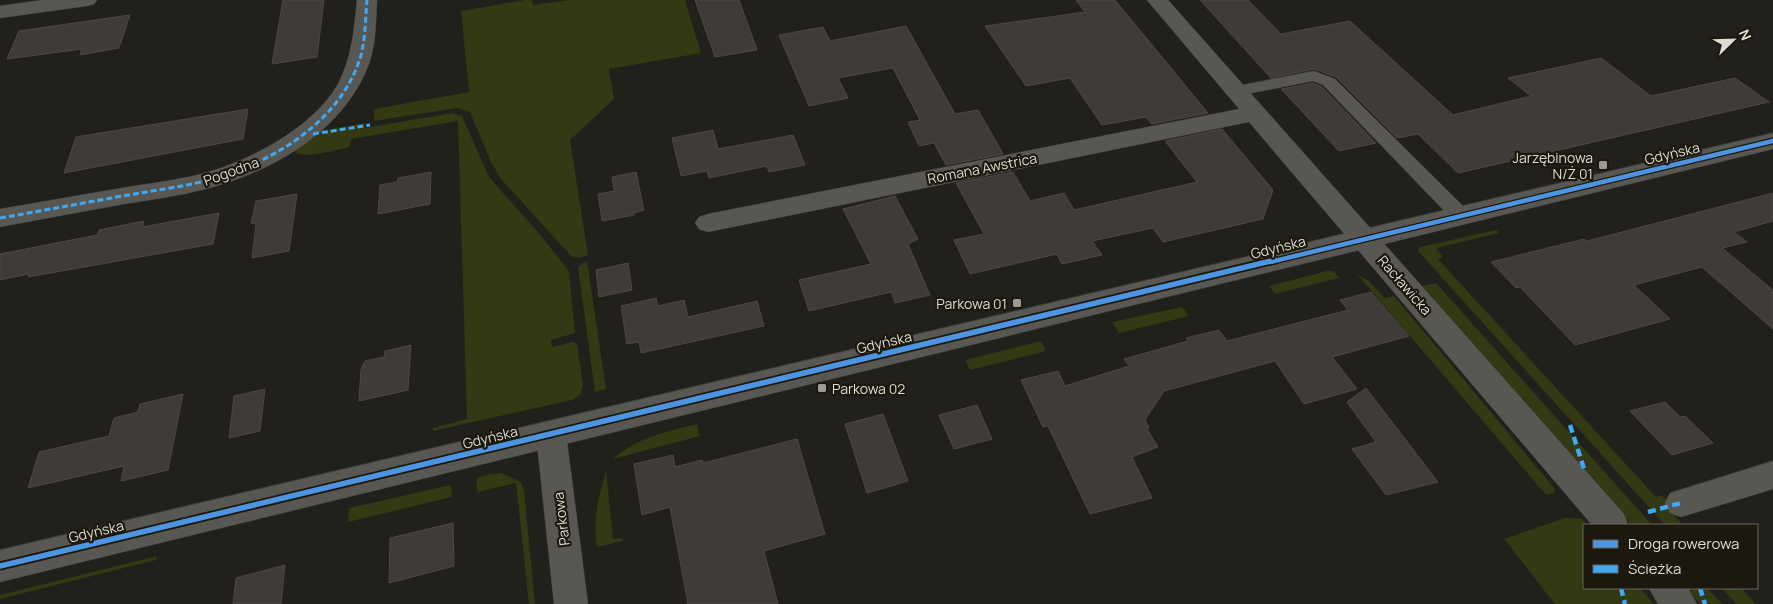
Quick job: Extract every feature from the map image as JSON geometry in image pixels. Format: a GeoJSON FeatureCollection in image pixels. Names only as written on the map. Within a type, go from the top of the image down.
{"type":"FeatureCollection","features":[{"type":"Feature","properties":{"kind":"street"},"geometry":{"type":"LineString","coordinates":[[0,12],[87,0]]}},
{"type":"Feature","properties":{"kind":"street","name":"Pogodna"},"geometry":{"type":"LineString","coordinates":[[0,218],[202,182],[236,172],[260,162],[298,138],[340,97],[359,63],[367,0]]}},
{"type":"Feature","properties":{"kind":"street","name":"Racławicka"},"geometry":{"type":"LineString","coordinates":[[1157,0],[1257,113],[1611,524]]}},
{"type":"Feature","properties":{"kind":"street","name":"Romana Awstrica"},"geometry":{"type":"LineString","coordinates":[[708,223],[1257,113]]}},
{"type":"Feature","properties":{"kind":"street","name":"Gdyńska"},"geometry":{"type":"LineString","coordinates":[[0,566],[1773,141]]}},
{"type":"Feature","properties":{"kind":"street","name":"Parkowa"},"geometry":{"type":"LineString","coordinates":[[551,434],[571,604]]}},
{"type":"Feature","properties":{"kind":"street"},"geometry":{"type":"LineString","coordinates":[[1681,503],[1773,475]]}},
{"type":"Feature","properties":{"kind":"street"},"geometry":{"type":"LineString","coordinates":[[1667,589],[1680,604]]}},
{"type":"Feature","properties":{"kind":"lane"},"geometry":{"type":"LineString","coordinates":[[1237,91],[1314,76],[1329,82],[1460,215]]}},
{"type":"Feature","properties":{"kind":"green space"},"geometry":{"type":"Polygon","coordinates":[[[532,0],[533,5],[570,0],[685,0],[701,53],[609,69],[614,99],[570,140],[588,255],[579,258],[571,256],[501,179],[491,162],[470,112],[457,108],[374,121],[374,109],[469,92],[461,11],[532,0]]]}},
{"type":"Feature","properties":{"kind":"green space"},"geometry":{"type":"Polygon","coordinates":[[[452,113],[462,116],[489,177],[537,231],[569,271],[575,333],[551,340],[552,347],[573,342],[577,344],[583,385],[580,395],[572,400],[433,431],[433,428],[467,419],[458,121],[351,139],[349,147],[319,154],[303,155],[293,150],[316,132],[364,123],[364,128],[452,113]]]}},
{"type":"Feature","properties":{"kind":"green space"},"geometry":{"type":"Polygon","coordinates":[[[1496,230],[1499,233],[1436,248],[1443,257],[1438,259],[1656,497],[1662,495],[1679,515],[1675,516],[1682,524],[1664,524],[1418,251],[1420,247],[1496,230]]]}},
{"type":"Feature","properties":{"kind":"green space"},"geometry":{"type":"Polygon","coordinates":[[[587,261],[606,389],[595,392],[578,267],[587,261]]]}},
{"type":"Feature","properties":{"kind":"green space"},"geometry":{"type":"Polygon","coordinates":[[[1327,271],[1334,271],[1339,278],[1275,294],[1269,286],[1327,271]]]}},
{"type":"Feature","properties":{"kind":"green space"},"geometry":{"type":"Polygon","coordinates":[[[1357,274],[1370,282],[1385,298],[1394,296],[1555,489],[1554,493],[1546,495],[1357,274]]]}},
{"type":"Feature","properties":{"kind":"green space"},"geometry":{"type":"Polygon","coordinates":[[[1436,283],[1651,524],[1630,524],[1422,286],[1436,283]]]}},
{"type":"Feature","properties":{"kind":"green space"},"geometry":{"type":"Polygon","coordinates":[[[1182,307],[1189,316],[1119,333],[1112,322],[1182,307]]]}},
{"type":"Feature","properties":{"kind":"green space"},"geometry":{"type":"Polygon","coordinates":[[[1041,341],[1046,351],[970,370],[965,360],[1041,341]]]}},
{"type":"Feature","properties":{"kind":"green space"},"geometry":{"type":"Polygon","coordinates":[[[697,424],[700,436],[613,459],[642,441],[697,424]]]}},
{"type":"Feature","properties":{"kind":"green space"},"geometry":{"type":"Polygon","coordinates":[[[606,470],[613,539],[622,538],[623,541],[597,547],[596,518],[606,470]]]}},
{"type":"Feature","properties":{"kind":"green space"},"geometry":{"type":"Polygon","coordinates":[[[501,473],[521,482],[524,490],[535,604],[529,604],[516,483],[477,492],[477,478],[501,473]]]}},
{"type":"Feature","properties":{"kind":"green space"},"geometry":{"type":"Polygon","coordinates":[[[451,485],[452,497],[348,522],[349,508],[451,485]]]}},
{"type":"Feature","properties":{"kind":"green space"},"geometry":{"type":"Polygon","coordinates":[[[1565,518],[1582,519],[1586,524],[1583,524],[1583,589],[1641,589],[1654,604],[1555,604],[1504,539],[1565,518]]]}},
{"type":"Feature","properties":{"kind":"green space"},"geometry":{"type":"Polygon","coordinates":[[[157,556],[156,560],[0,599],[0,595],[157,556]]]}},
{"type":"Feature","properties":{"kind":"green space"},"geometry":{"type":"Polygon","coordinates":[[[1687,589],[1708,589],[1722,604],[1700,604],[1687,589]]]}},
{"type":"Feature","properties":{"kind":"green space"},"geometry":{"type":"Polygon","coordinates":[[[1723,589],[1742,589],[1756,604],[1736,604],[1723,589]]]}},
{"type":"Feature","properties":{"kind":"building"},"geometry":{"type":"Polygon","coordinates":[[[283,0],[324,0],[317,57],[272,64],[283,0]]]}},
{"type":"Feature","properties":{"kind":"building"},"geometry":{"type":"Polygon","coordinates":[[[695,0],[739,0],[757,50],[715,57],[695,0]]]}},
{"type":"Feature","properties":{"kind":"building"},"geometry":{"type":"Polygon","coordinates":[[[1076,0],[1115,0],[1208,113],[1152,124],[1146,117],[1102,125],[1070,78],[1026,86],[985,26],[1085,12],[1076,0]]]}},
{"type":"Feature","properties":{"kind":"building"},"geometry":{"type":"Polygon","coordinates":[[[1200,0],[1248,0],[1281,34],[1350,21],[1453,115],[1531,96],[1508,78],[1601,58],[1651,96],[1735,78],[1769,102],[1458,173],[1418,134],[1397,138],[1336,77],[1314,69],[1271,78],[1200,0]]]}},
{"type":"Feature","properties":{"kind":"building"},"geometry":{"type":"Polygon","coordinates":[[[130,15],[119,48],[80,55],[82,49],[7,59],[19,31],[130,15]]]}},
{"type":"Feature","properties":{"kind":"building"},"geometry":{"type":"Polygon","coordinates":[[[906,26],[955,114],[978,110],[1003,154],[946,165],[934,143],[919,146],[908,122],[920,120],[893,68],[838,78],[848,98],[809,106],[779,35],[823,27],[830,41],[906,26]]]}},
{"type":"Feature","properties":{"kind":"building"},"geometry":{"type":"Polygon","coordinates":[[[1313,83],[1322,87],[1376,143],[1339,151],[1281,89],[1313,83]]]}},
{"type":"Feature","properties":{"kind":"building"},"geometry":{"type":"Polygon","coordinates":[[[248,109],[243,139],[64,173],[76,137],[248,109]]]}},
{"type":"Feature","properties":{"kind":"building"},"geometry":{"type":"Polygon","coordinates":[[[1222,129],[1273,190],[1263,219],[1163,242],[1153,228],[1092,241],[1102,255],[1062,264],[1057,254],[970,274],[954,240],[984,234],[956,183],[1013,172],[1030,201],[1064,193],[1074,210],[1197,182],[1165,141],[1222,129]]]}},
{"type":"Feature","properties":{"kind":"building"},"geometry":{"type":"Polygon","coordinates":[[[713,130],[718,149],[793,135],[805,165],[769,172],[767,166],[709,178],[707,171],[681,176],[672,138],[713,130]]]}},
{"type":"Feature","properties":{"kind":"building"},"geometry":{"type":"Polygon","coordinates":[[[431,172],[430,204],[378,214],[380,185],[397,182],[398,178],[431,172]]]}},
{"type":"Feature","properties":{"kind":"building"},"geometry":{"type":"Polygon","coordinates":[[[636,172],[644,210],[634,213],[634,215],[602,221],[598,194],[614,191],[612,177],[636,172]]]}},
{"type":"Feature","properties":{"kind":"building"},"geometry":{"type":"Polygon","coordinates":[[[1773,193],[1773,221],[1734,232],[1747,242],[1722,248],[1773,290],[1773,329],[1702,267],[1634,285],[1670,319],[1575,345],[1520,287],[1516,288],[1491,262],[1584,239],[1587,241],[1773,193]]]}},
{"type":"Feature","properties":{"kind":"building"},"geometry":{"type":"Polygon","coordinates":[[[297,194],[289,251],[252,258],[256,224],[251,223],[256,201],[297,194]]]}},
{"type":"Feature","properties":{"kind":"building"},"geometry":{"type":"Polygon","coordinates":[[[895,196],[918,239],[908,244],[930,295],[895,303],[891,292],[809,311],[799,280],[871,264],[843,209],[895,196]]]}},
{"type":"Feature","properties":{"kind":"building"},"geometry":{"type":"Polygon","coordinates":[[[219,213],[213,244],[28,277],[29,274],[0,280],[0,254],[97,235],[99,230],[144,221],[142,227],[219,213]]]}},
{"type":"Feature","properties":{"kind":"building"},"geometry":{"type":"Polygon","coordinates":[[[628,263],[632,290],[599,297],[596,270],[628,263]]]}},
{"type":"Feature","properties":{"kind":"building"},"geometry":{"type":"Polygon","coordinates":[[[1371,292],[1409,336],[1332,357],[1357,389],[1304,404],[1275,361],[1164,391],[1145,420],[1149,428],[1147,429],[1158,447],[1132,457],[1152,498],[1090,514],[1048,426],[1043,427],[1021,380],[1058,371],[1065,386],[1129,366],[1124,359],[1188,341],[1186,338],[1219,330],[1227,341],[1348,310],[1340,300],[1371,292]]]}},
{"type":"Feature","properties":{"kind":"building"},"geometry":{"type":"Polygon","coordinates":[[[656,298],[658,306],[684,300],[688,317],[757,301],[764,326],[641,353],[639,342],[627,344],[621,306],[656,298]]]}},
{"type":"Feature","properties":{"kind":"building"},"geometry":{"type":"Polygon","coordinates":[[[411,345],[408,390],[359,401],[361,369],[365,361],[384,357],[385,351],[411,345]]]}},
{"type":"Feature","properties":{"kind":"building"},"geometry":{"type":"Polygon","coordinates":[[[1366,388],[1438,482],[1386,495],[1352,449],[1376,442],[1347,402],[1366,388]]]}},
{"type":"Feature","properties":{"kind":"building"},"geometry":{"type":"Polygon","coordinates":[[[265,389],[260,431],[229,438],[234,396],[265,389]]]}},
{"type":"Feature","properties":{"kind":"building"},"geometry":{"type":"Polygon","coordinates":[[[183,394],[168,470],[121,481],[124,466],[28,488],[39,452],[109,436],[114,418],[138,412],[140,404],[183,394]]]}},
{"type":"Feature","properties":{"kind":"building"},"geometry":{"type":"Polygon","coordinates":[[[1665,402],[1680,417],[1685,416],[1713,443],[1672,455],[1630,411],[1665,402]]]}},
{"type":"Feature","properties":{"kind":"building"},"geometry":{"type":"Polygon","coordinates":[[[977,405],[992,439],[954,449],[939,415],[977,405]]]}},
{"type":"Feature","properties":{"kind":"building"},"geometry":{"type":"Polygon","coordinates":[[[883,414],[908,481],[867,493],[845,424],[883,414]]]}},
{"type":"Feature","properties":{"kind":"building"},"geometry":{"type":"Polygon","coordinates":[[[797,439],[825,534],[764,551],[778,604],[688,604],[670,507],[642,515],[634,464],[673,455],[675,467],[702,460],[703,463],[797,439]]]}},
{"type":"Feature","properties":{"kind":"building"},"geometry":{"type":"Polygon","coordinates":[[[453,523],[454,566],[389,583],[390,538],[453,523]]]}},
{"type":"Feature","properties":{"kind":"building"},"geometry":{"type":"Polygon","coordinates":[[[285,565],[281,604],[233,604],[236,578],[285,565]]]}},
{"type":"Feature","properties":{"kind":"marked path"},"geometry":{"type":"LineString","coordinates":[[0,218],[201,182],[248,166],[294,141],[315,125],[348,86],[358,64],[362,49],[367,0]]}},
{"type":"Feature","properties":{"kind":"marked path"},"geometry":{"type":"LineString","coordinates":[[313,134],[370,125]]}},
{"type":"Feature","properties":{"kind":"marked path"},"geometry":{"type":"LineString","coordinates":[[1570,425],[1585,472]]}},
{"type":"Feature","properties":{"kind":"marked path"},"geometry":{"type":"LineString","coordinates":[[1648,512],[1681,503]]}},
{"type":"Feature","properties":{"kind":"marked path"},"geometry":{"type":"LineString","coordinates":[[1621,589],[1625,604]]}},
{"type":"Feature","properties":{"kind":"marked path"},"geometry":{"type":"LineString","coordinates":[[1700,589],[1705,604]]}},
{"type":"Feature","properties":{"kind":"cycle path"},"geometry":{"type":"LineString","coordinates":[[0,566],[1773,141]]}},
{"type":"Feature","properties":{"kind":"place","name":"Jarzębinowa N/Ż 01"},"geometry":{"type":"Point","coordinates":[1603,165]}},
{"type":"Feature","properties":{"kind":"place","name":"Parkowa 01"},"geometry":{"type":"Point","coordinates":[1017,303]}},
{"type":"Feature","properties":{"kind":"place","name":"Parkowa 02"},"geometry":{"type":"Point","coordinates":[822,388]}}]}
